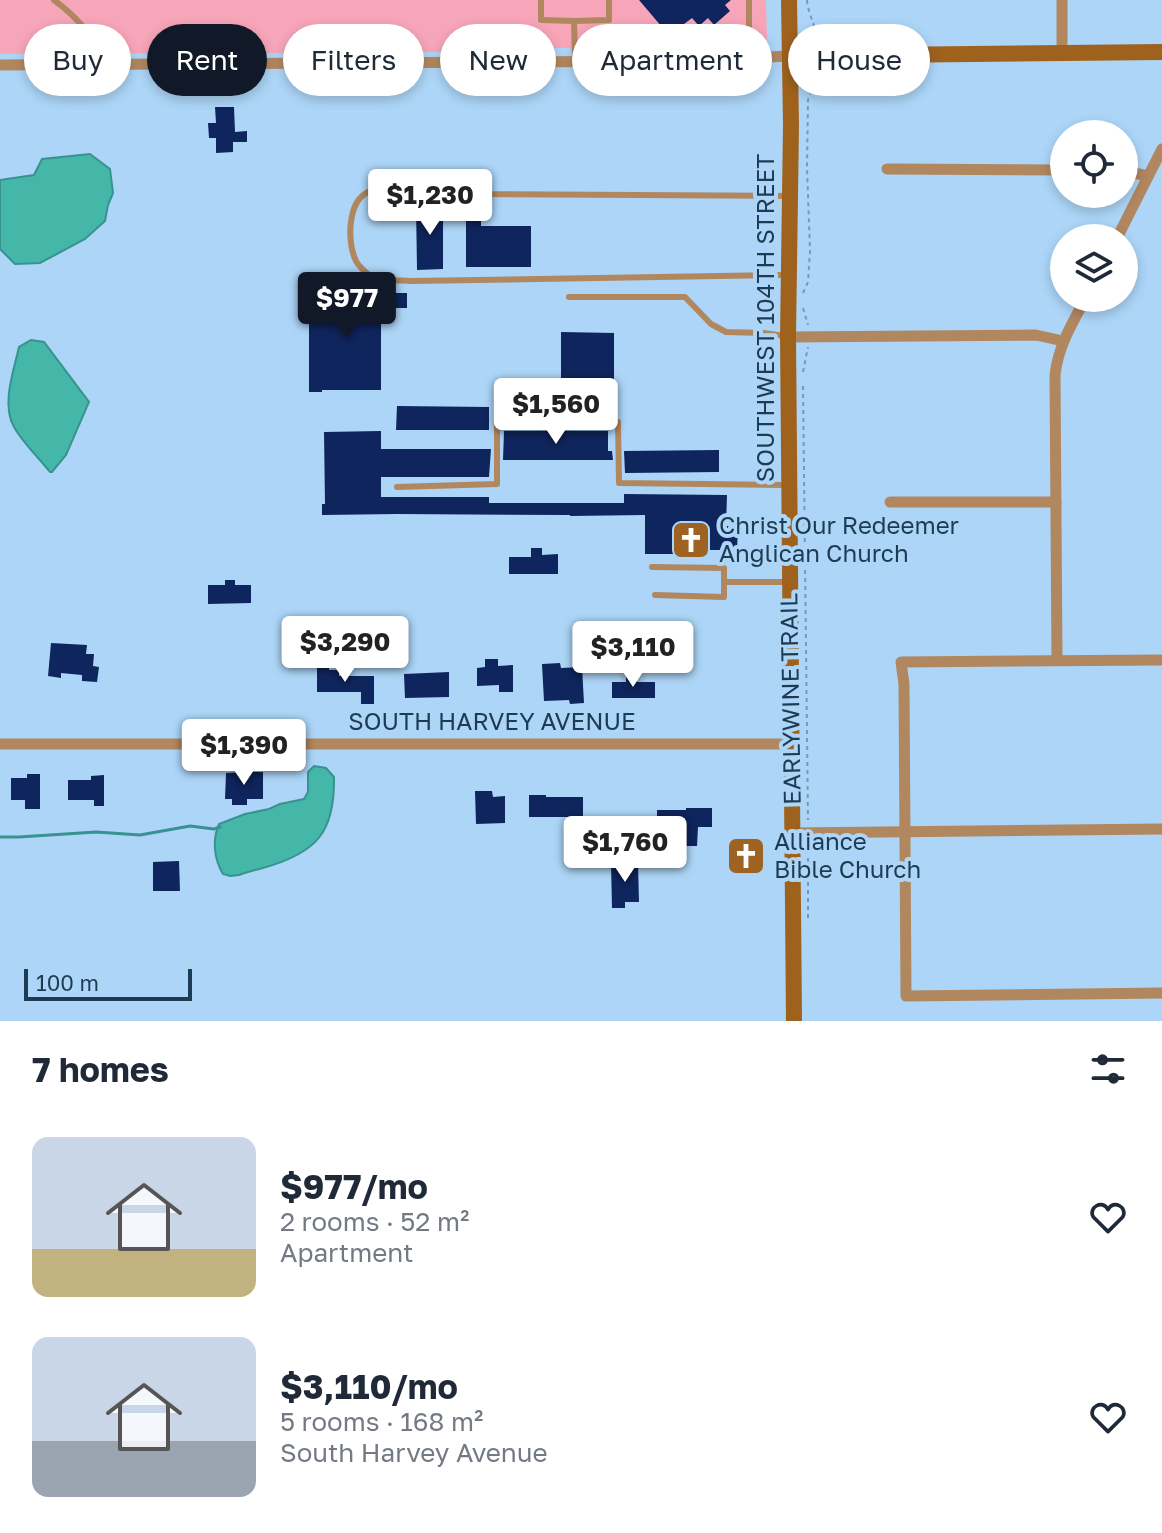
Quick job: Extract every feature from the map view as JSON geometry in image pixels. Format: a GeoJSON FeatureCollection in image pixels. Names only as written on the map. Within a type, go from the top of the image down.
{"type":"FeatureCollection","features":[{"type":"Feature","properties":{"kind":"main road","name":"SOUTHWEST 104TH STREET"},"geometry":{"type":"LineString","coordinates":[[789,0],[789,24]]}},
{"type":"Feature","properties":{"kind":"main road"},"geometry":{"type":"LineString","coordinates":[[930,55],[1162,52]]}},
{"type":"Feature","properties":{"kind":"main road","name":"SOUTHWEST 104TH STREET"},"geometry":{"type":"LineString","coordinates":[[790,96],[788,337],[792,744],[800,833],[794,1021]]}},
{"type":"Feature","properties":{"kind":"street"},"geometry":{"type":"LineString","coordinates":[[1062,0],[1062,53]]}},
{"type":"Feature","properties":{"kind":"street"},"geometry":{"type":"LineString","coordinates":[[131,65],[572,62]]}},
{"type":"Feature","properties":{"kind":"street"},"geometry":{"type":"LineString","coordinates":[[0,65],[24,65]]}},
{"type":"Feature","properties":{"kind":"street"},"geometry":{"type":"LineString","coordinates":[[1124,224],[1162,149]]}},
{"type":"Feature","properties":{"kind":"street"},"geometry":{"type":"LineString","coordinates":[[887,169],[1050,170]]}},
{"type":"Feature","properties":{"kind":"street"},"geometry":{"type":"LineString","coordinates":[[1138,174],[1148,176]]}},
{"type":"Feature","properties":{"kind":"street"},"geometry":{"type":"LineString","coordinates":[[1057,659],[1055,375],[1063,341],[1079,312]]}},
{"type":"Feature","properties":{"kind":"street"},"geometry":{"type":"LineString","coordinates":[[788,337],[1036,335],[1063,341]]}},
{"type":"Feature","properties":{"kind":"street"},"geometry":{"type":"LineString","coordinates":[[890,502],[1056,502]]}},
{"type":"Feature","properties":{"kind":"street"},"geometry":{"type":"LineString","coordinates":[[1162,660],[901,662],[904,684],[906,996],[1162,993]]}},
{"type":"Feature","properties":{"kind":"street","name":"SOUTH HARVEY AVENUE"},"geometry":{"type":"LineString","coordinates":[[0,744],[792,744]]}},
{"type":"Feature","properties":{"kind":"street"},"geometry":{"type":"LineString","coordinates":[[800,833],[1162,829]]}},
{"type":"Feature","properties":{"kind":"lane"},"geometry":{"type":"LineString","coordinates":[[54,0],[82,24]]}},
{"type":"Feature","properties":{"kind":"lane"},"geometry":{"type":"LineString","coordinates":[[541,0],[541,20],[574,21],[609,20],[609,0]]}},
{"type":"Feature","properties":{"kind":"lane"},"geometry":{"type":"LineString","coordinates":[[749,0],[749,24]]}},
{"type":"Feature","properties":{"kind":"lane"},"geometry":{"type":"LineString","coordinates":[[789,275],[382,279],[370,276],[356,262],[351,217],[364,193],[382,187],[448,188],[473,194],[790,196]]}},
{"type":"Feature","properties":{"kind":"lane"},"geometry":{"type":"LineString","coordinates":[[569,297],[685,297],[711,324],[726,332],[788,337]]}},
{"type":"Feature","properties":{"kind":"lane"},"geometry":{"type":"LineString","coordinates":[[397,487],[497,484],[497,422],[618,422],[619,483],[790,485]]}},
{"type":"Feature","properties":{"kind":"lane"},"geometry":{"type":"LineString","coordinates":[[618,440],[629,440]]}},
{"type":"Feature","properties":{"kind":"lane"},"geometry":{"type":"LineString","coordinates":[[652,567],[724,568],[724,597],[655,595]]}},
{"type":"Feature","properties":{"kind":"lane"},"geometry":{"type":"LineString","coordinates":[[724,582],[790,582]]}},
{"type":"Feature","properties":{"kind":"path"},"geometry":{"type":"LineString","coordinates":[[807,0],[808,14],[815,24]]}},
{"type":"Feature","properties":{"kind":"path"},"geometry":{"type":"LineString","coordinates":[[803,293],[808,282],[810,251],[807,168],[809,96]]}},
{"type":"Feature","properties":{"kind":"path"},"geometry":{"type":"LineString","coordinates":[[803,308],[808,322],[808,352],[803,372]]}},
{"type":"Feature","properties":{"kind":"path","name":"EARLYWINE TRAIL"},"geometry":{"type":"LineString","coordinates":[[803,387],[800,833],[808,924]]}},
{"type":"Feature","properties":{"kind":"shaded area"},"geometry":{"type":"Polygon","coordinates":[[[0,0],[766,0],[767,24],[572,24],[572,48],[556,48],[556,24],[440,24],[440,52],[424,52],[424,24],[283,24],[283,53],[267,53],[267,24],[147,24],[147,53],[131,53],[131,24],[24,24],[24,54],[0,54],[0,0]]]}},
{"type":"Feature","properties":{"kind":"shaded area"},"geometry":{"type":"Polygon","coordinates":[[[90,154],[110,169],[113,193],[105,221],[85,239],[40,263],[15,264],[0,249],[0,180],[34,175],[42,159],[90,154]]]}},
{"type":"Feature","properties":{"kind":"shaded area"},"geometry":{"type":"Polygon","coordinates":[[[31,340],[44,342],[89,402],[66,455],[52,472],[26,445],[10,418],[10,387],[19,347],[31,340]]]}},
{"type":"Feature","properties":{"kind":"shaded area"},"geometry":{"type":"Polygon","coordinates":[[[314,766],[326,768],[334,777],[331,812],[319,838],[282,862],[239,875],[223,874],[215,849],[219,824],[304,799],[308,792],[308,772],[314,766]]]}},
{"type":"Feature","properties":{"kind":"building"},"geometry":{"type":"Polygon","coordinates":[[[639,0],[731,0],[725,5],[730,11],[715,24],[708,18],[697,24],[692,18],[684,24],[659,24],[639,0]]]}},
{"type":"Feature","properties":{"kind":"building"},"geometry":{"type":"Polygon","coordinates":[[[215,107],[234,107],[235,132],[247,131],[247,142],[233,142],[233,152],[216,153],[216,138],[209,138],[208,123],[216,123],[215,107]]]}},
{"type":"Feature","properties":{"kind":"building"},"geometry":{"type":"Polygon","coordinates":[[[416,205],[443,205],[443,269],[417,270],[416,205]]]}},
{"type":"Feature","properties":{"kind":"building"},"geometry":{"type":"Polygon","coordinates":[[[466,208],[481,208],[481,226],[531,226],[531,267],[466,267],[466,208]]]}},
{"type":"Feature","properties":{"kind":"building"},"geometry":{"type":"Polygon","coordinates":[[[309,293],[407,293],[407,308],[381,308],[381,390],[309,392],[309,293]]]}},
{"type":"Feature","properties":{"kind":"building"},"geometry":{"type":"Polygon","coordinates":[[[561,332],[614,333],[614,388],[570,388],[570,393],[561,393],[561,332]]]}},
{"type":"Feature","properties":{"kind":"building"},"geometry":{"type":"Polygon","coordinates":[[[397,406],[489,407],[489,430],[396,430],[397,406]]]}},
{"type":"Feature","properties":{"kind":"building"},"geometry":{"type":"Polygon","coordinates":[[[381,431],[381,449],[491,449],[489,477],[381,477],[381,497],[489,497],[489,503],[624,503],[624,494],[727,495],[726,526],[738,526],[737,550],[645,554],[645,515],[322,515],[322,504],[325,504],[324,432],[381,431]]]}},
{"type":"Feature","properties":{"kind":"building"},"geometry":{"type":"Polygon","coordinates":[[[504,431],[608,431],[608,451],[612,451],[613,460],[503,460],[504,431]]]}},
{"type":"Feature","properties":{"kind":"building"},"geometry":{"type":"Polygon","coordinates":[[[719,450],[719,472],[625,473],[624,451],[719,450]]]}},
{"type":"Feature","properties":{"kind":"building"},"geometry":{"type":"Polygon","coordinates":[[[531,548],[542,548],[542,555],[558,554],[558,574],[509,574],[509,557],[531,557],[531,548]]]}},
{"type":"Feature","properties":{"kind":"building"},"geometry":{"type":"Polygon","coordinates":[[[225,580],[235,580],[235,585],[251,585],[251,603],[208,604],[208,585],[225,585],[225,580]]]}},
{"type":"Feature","properties":{"kind":"building"},"geometry":{"type":"Polygon","coordinates":[[[51,643],[87,645],[86,654],[94,654],[93,666],[99,667],[97,682],[82,681],[82,675],[61,673],[61,678],[48,676],[51,643]]]}},
{"type":"Feature","properties":{"kind":"building"},"geometry":{"type":"Polygon","coordinates":[[[485,659],[498,659],[498,666],[513,665],[513,692],[499,692],[499,685],[477,686],[477,668],[485,667],[485,659]]]}},
{"type":"Feature","properties":{"kind":"building"},"geometry":{"type":"Polygon","coordinates":[[[560,663],[561,668],[582,667],[584,703],[544,701],[542,664],[560,663]]]}},
{"type":"Feature","properties":{"kind":"building"},"geometry":{"type":"Polygon","coordinates":[[[317,665],[329,665],[329,670],[339,670],[339,676],[374,676],[374,704],[361,704],[361,692],[317,692],[317,665]]]}},
{"type":"Feature","properties":{"kind":"building"},"geometry":{"type":"Polygon","coordinates":[[[449,672],[449,697],[405,698],[404,674],[449,672]]]}},
{"type":"Feature","properties":{"kind":"building"},"geometry":{"type":"Polygon","coordinates":[[[626,675],[637,675],[637,682],[655,682],[655,698],[612,698],[612,682],[626,682],[626,675]]]}},
{"type":"Feature","properties":{"kind":"building"},"geometry":{"type":"Polygon","coordinates":[[[263,772],[263,799],[247,799],[247,805],[232,805],[232,799],[225,799],[226,773],[263,772]]]}},
{"type":"Feature","properties":{"kind":"building"},"geometry":{"type":"Polygon","coordinates":[[[27,774],[40,774],[40,809],[25,809],[25,800],[11,800],[11,778],[27,778],[27,774]]]}},
{"type":"Feature","properties":{"kind":"building"},"geometry":{"type":"Polygon","coordinates":[[[104,775],[104,806],[94,806],[94,800],[68,800],[68,780],[91,780],[91,776],[104,775]]]}},
{"type":"Feature","properties":{"kind":"building"},"geometry":{"type":"Polygon","coordinates":[[[475,791],[492,791],[493,797],[505,796],[505,823],[476,824],[475,791]]]}},
{"type":"Feature","properties":{"kind":"building"},"geometry":{"type":"Polygon","coordinates":[[[529,795],[583,797],[583,826],[570,826],[570,817],[529,817],[529,795]]]}},
{"type":"Feature","properties":{"kind":"building"},"geometry":{"type":"Polygon","coordinates":[[[712,808],[712,827],[698,827],[697,846],[657,846],[657,810],[712,808]]]}},
{"type":"Feature","properties":{"kind":"building"},"geometry":{"type":"Polygon","coordinates":[[[179,861],[180,891],[153,891],[153,862],[179,861]]]}},
{"type":"Feature","properties":{"kind":"building"},"geometry":{"type":"Polygon","coordinates":[[[611,863],[638,863],[639,902],[625,902],[625,908],[612,908],[611,863]]]}},
{"type":"Feature","properties":{"kind":"waterway"},"geometry":{"type":"LineString","coordinates":[[0,837],[96,832],[140,835],[190,826],[220,827]]}},
{"type":"Feature","properties":{"kind":"place","name":"Christ Our Redeemer Anglican Church"},"geometry":{"type":"Point","coordinates":[691,540]}},
{"type":"Feature","properties":{"kind":"place","name":"Alliance Bible Church"},"geometry":{"type":"Point","coordinates":[746,856]}}]}
